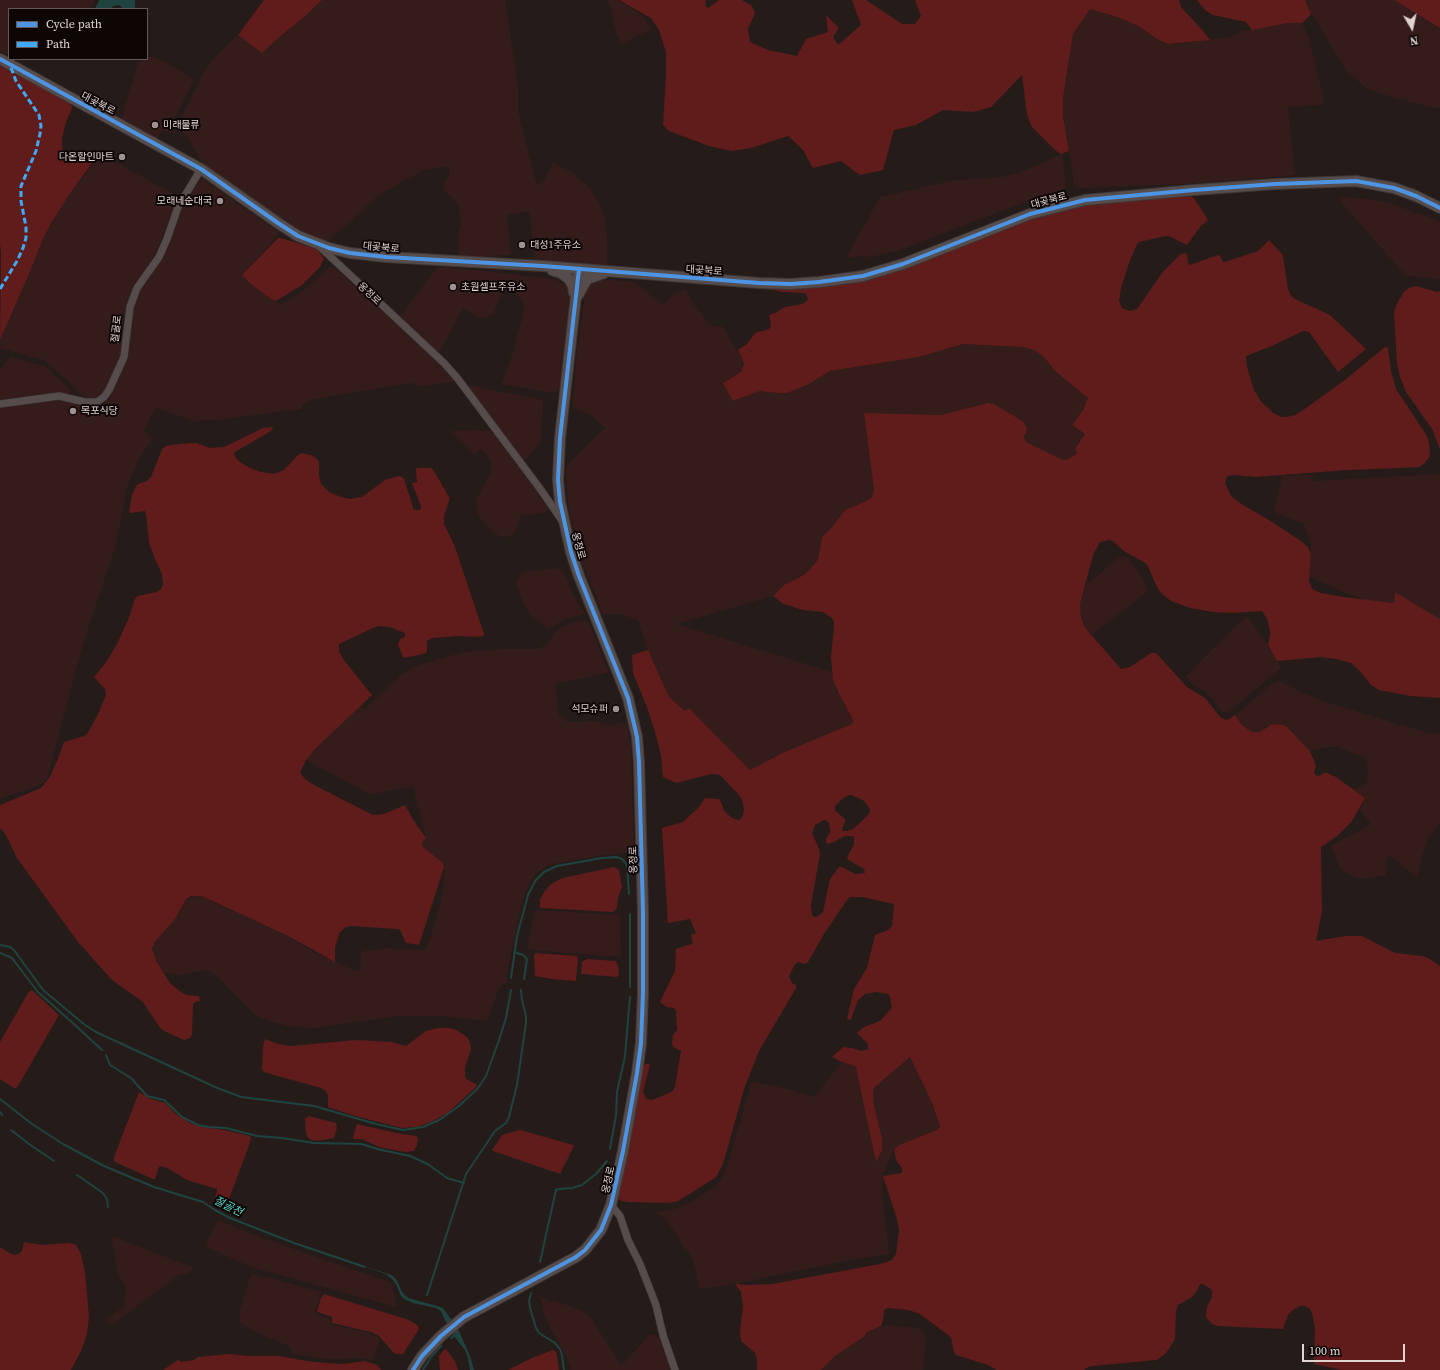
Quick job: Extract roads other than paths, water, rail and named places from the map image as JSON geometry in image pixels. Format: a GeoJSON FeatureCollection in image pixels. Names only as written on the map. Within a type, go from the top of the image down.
{"type":"FeatureCollection","features":[{"type":"Feature","properties":{"kind":"street","name":"대곶북로"},"geometry":{"type":"LineString","coordinates":[[0,59],[201,169],[278,224],[298,236],[329,248],[350,253],[386,257],[543,266],[759,283],[791,284],[863,276],[890,268],[1030,214],[1085,200],[1275,184],[1356,181],[1394,188],[1440,208]]}},
{"type":"Feature","properties":{"kind":"street","name":"절골로"},"geometry":{"type":"LineString","coordinates":[[0,404],[59,396],[85,402],[97,402],[104,397],[120,368],[124,357],[130,307],[137,288],[159,257],[178,207],[201,169]]}},
{"type":"Feature","properties":{"kind":"street","name":"옹정로"},"geometry":{"type":"LineString","coordinates":[[316,243],[444,363],[458,379],[565,524],[578,576],[628,698],[637,737],[639,762],[643,913],[643,993],[641,1043],[631,1113],[611,1205],[620,1216],[628,1240],[640,1264],[656,1305],[675,1370]]}},
{"type":"Feature","properties":{"kind":"street"},"geometry":{"type":"LineString","coordinates":[[543,266],[561,273],[569,279],[573,286],[575,300]]}},
{"type":"Feature","properties":{"kind":"street"},"geometry":{"type":"LineString","coordinates":[[565,524],[560,502],[558,459],[578,269]]}},
{"type":"Feature","properties":{"kind":"street"},"geometry":{"type":"LineString","coordinates":[[575,300],[587,279],[608,272]]}},
{"type":"Feature","properties":{"kind":"street"},"geometry":{"type":"LineString","coordinates":[[413,1370],[422,1356],[445,1332],[458,1322],[479,1309],[576,1257],[585,1250],[601,1230],[611,1205]]}},
{"type":"Feature","properties":{"kind":"water"},"geometry":{"type":"Polygon","coordinates":[[[99,0],[135,0],[135,8],[123,8],[119,5],[113,6],[112,8],[95,8],[99,0]]]}},
{"type":"Feature","properties":{"kind":"water"},"geometry":{"type":"Polygon","coordinates":[[[362,1266],[389,1274],[394,1277],[402,1292],[408,1298],[443,1308],[458,1329],[470,1356],[474,1370],[470,1370],[465,1350],[450,1331],[441,1311],[436,1308],[413,1303],[404,1299],[401,1296],[396,1284],[386,1274],[362,1266]]]}},
{"type":"Feature","properties":{"kind":"waterway"},"geometry":{"type":"LineString","coordinates":[[511,978],[517,936],[528,895],[535,881],[544,872],[557,866],[616,857],[622,859],[627,865],[629,894]]}},
{"type":"Feature","properties":{"kind":"waterway"},"geometry":{"type":"LineString","coordinates":[[630,914],[630,987]]}},
{"type":"Feature","properties":{"kind":"waterway"},"geometry":{"type":"LineString","coordinates":[[0,945],[10,947],[14,950],[43,990],[85,1025],[96,1032],[215,1087],[241,1097],[314,1106],[376,1124],[403,1130],[423,1127],[439,1120],[459,1106],[478,1088],[486,1076],[499,1040],[506,1018],[511,990]]}},
{"type":"Feature","properties":{"kind":"waterway"},"geometry":{"type":"LineString","coordinates":[[514,952],[523,955],[527,959],[524,979]]}},
{"type":"Feature","properties":{"kind":"waterway"},"geometry":{"type":"LineString","coordinates":[[0,953],[12,958],[38,992],[102,1050]]}},
{"type":"Feature","properties":{"kind":"waterway"},"geometry":{"type":"LineString","coordinates":[[427,1295],[466,1174],[495,1131],[506,1123],[509,1117],[517,1085],[526,1023],[521,990]]}},
{"type":"Feature","properties":{"kind":"waterway"},"geometry":{"type":"LineString","coordinates":[[610,1149],[616,1115],[617,1092],[625,1056],[630,997]]}},
{"type":"Feature","properties":{"kind":"waterway"},"geometry":{"type":"LineString","coordinates":[[106,1055],[110,1065],[131,1078],[147,1096],[164,1100],[182,1117],[198,1125],[226,1128],[257,1136],[314,1143],[362,1144],[377,1149],[410,1156],[429,1165],[447,1178],[464,1183]]}},
{"type":"Feature","properties":{"kind":"waterway","name":"절골천"},"geometry":{"type":"LineString","coordinates":[[0,1099],[32,1124],[63,1144],[104,1166],[154,1187],[203,1202],[230,1218],[294,1243],[365,1267]]}},
{"type":"Feature","properties":{"kind":"waterway"},"geometry":{"type":"LineString","coordinates":[[11,1130],[54,1161]]}},
{"type":"Feature","properties":{"kind":"waterway"},"geometry":{"type":"LineString","coordinates":[[540,1262],[556,1190],[582,1185],[596,1174],[607,1161]]}},
{"type":"Feature","properties":{"kind":"waterway"},"geometry":{"type":"LineString","coordinates":[[77,1175],[103,1193],[107,1199],[108,1207]]}},
{"type":"Feature","properties":{"kind":"waterway"},"geometry":{"type":"LineString","coordinates":[[531,1293],[529,1301],[536,1328],[539,1333],[555,1343],[560,1349],[564,1370]]}},
{"type":"Feature","properties":{"kind":"waterway"},"geometry":{"type":"LineString","coordinates":[[451,1338],[456,1334]]}},
{"type":"Feature","properties":{"kind":"waterway"},"geometry":{"type":"LineString","coordinates":[[423,1370],[431,1357],[441,1346]]}},
{"type":"Feature","properties":{"kind":"place","name":"미래물류"},"geometry":{"type":"Point","coordinates":[155,125]}},
{"type":"Feature","properties":{"kind":"place","name":"다온할인마트"},"geometry":{"type":"Point","coordinates":[122,157]}},
{"type":"Feature","properties":{"kind":"place","name":"모래네순대국"},"geometry":{"type":"Point","coordinates":[220,201]}},
{"type":"Feature","properties":{"kind":"place","name":"대성1주유소"},"geometry":{"type":"Point","coordinates":[522,245]}},
{"type":"Feature","properties":{"kind":"place","name":"초원셀프주유소"},"geometry":{"type":"Point","coordinates":[453,287]}},
{"type":"Feature","properties":{"kind":"place","name":"목포식당"},"geometry":{"type":"Point","coordinates":[73,411]}},
{"type":"Feature","properties":{"kind":"place","name":"석모슈퍼"},"geometry":{"type":"Point","coordinates":[616,709]}}]}
